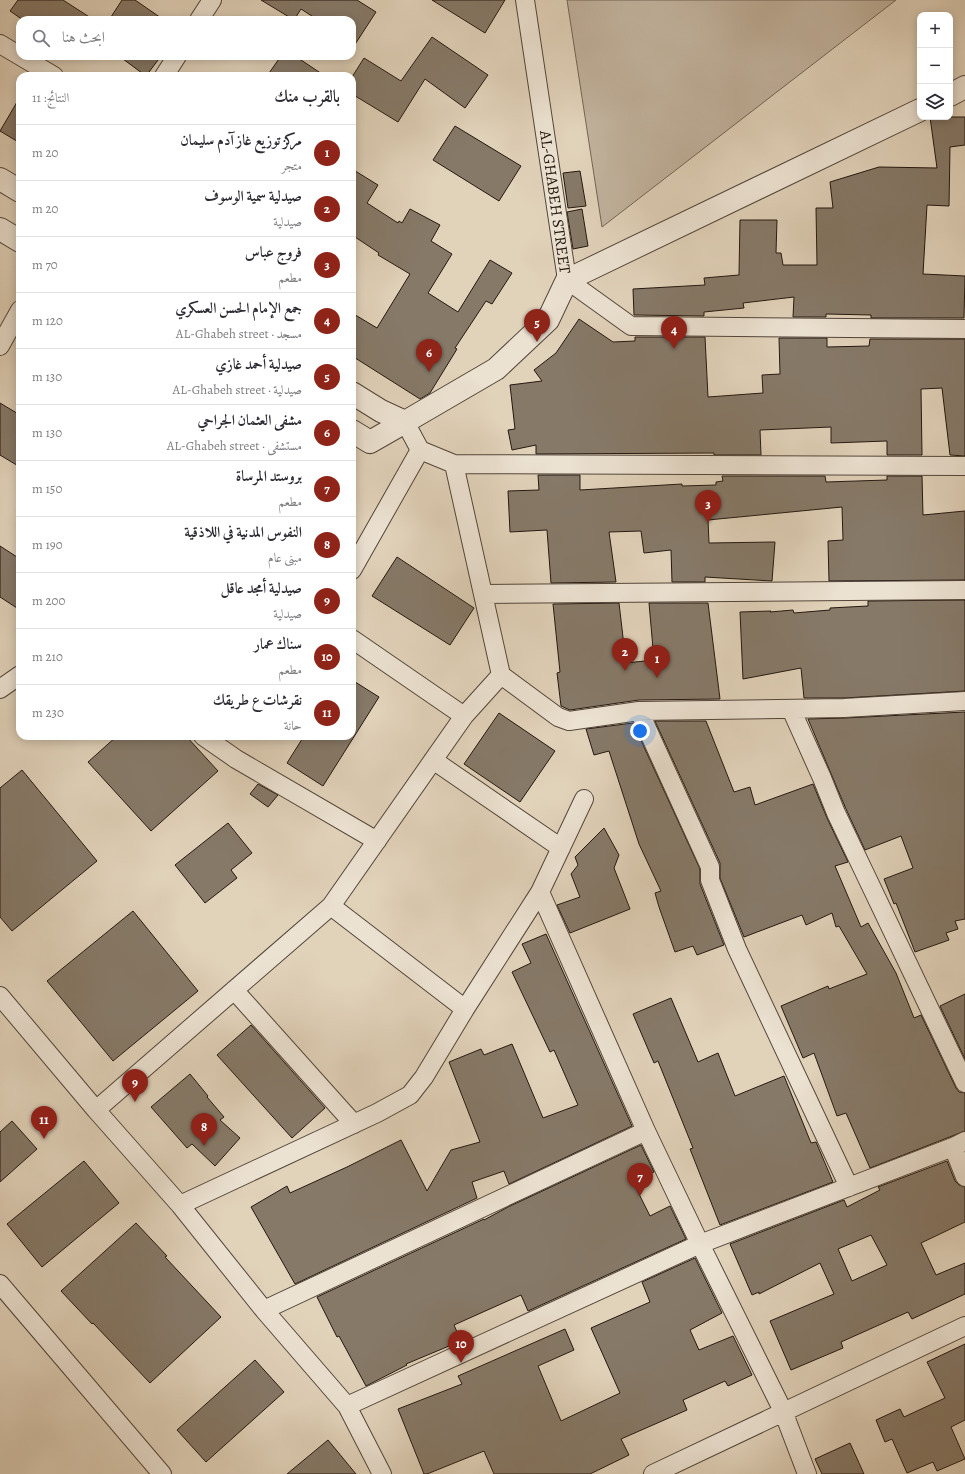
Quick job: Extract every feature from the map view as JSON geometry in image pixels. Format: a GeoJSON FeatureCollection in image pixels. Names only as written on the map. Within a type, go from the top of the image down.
{"type":"FeatureCollection","features":[{"type":"Feature","properties":{"kind":"street"},"geometry":{"type":"LineString","coordinates":[[202,16],[212,0]]}},
{"type":"Feature","properties":{"kind":"street","name":"AL-GHABEH STREET"},"geometry":{"type":"LineString","coordinates":[[356,433],[370,442],[496,369],[548,320],[567,280],[525,0]]}},
{"type":"Feature","properties":{"kind":"street"},"geometry":{"type":"LineString","coordinates":[[0,44],[16,53]]}},
{"type":"Feature","properties":{"kind":"street"},"geometry":{"type":"LineString","coordinates":[[27,60],[47,72]]}},
{"type":"Feature","properties":{"kind":"street"},"geometry":{"type":"LineString","coordinates":[[167,72],[174,60]]}},
{"type":"Feature","properties":{"kind":"street"},"geometry":{"type":"LineString","coordinates":[[953,93],[965,87]]}},
{"type":"Feature","properties":{"kind":"street"},"geometry":{"type":"LineString","coordinates":[[917,111],[567,280],[631,326],[965,329]]}},
{"type":"Feature","properties":{"kind":"street"},"geometry":{"type":"LineString","coordinates":[[0,179],[16,189]]}},
{"type":"Feature","properties":{"kind":"street"},"geometry":{"type":"LineString","coordinates":[[0,229],[16,239]]}},
{"type":"Feature","properties":{"kind":"street"},"geometry":{"type":"LineString","coordinates":[[0,346],[16,317]]}},
{"type":"Feature","properties":{"kind":"street"},"geometry":{"type":"LineString","coordinates":[[356,395],[381,411],[405,422],[420,450],[454,464],[965,466]]}},
{"type":"Feature","properties":{"kind":"street"},"geometry":{"type":"LineString","coordinates":[[356,563],[420,450]]}},
{"type":"Feature","properties":{"kind":"street"},"geometry":{"type":"LineString","coordinates":[[454,464],[501,674],[558,717],[569,721],[639,711],[844,708],[965,701]]}},
{"type":"Feature","properties":{"kind":"street"},"geometry":{"type":"LineString","coordinates":[[483,594],[965,590]]}},
{"type":"Feature","properties":{"kind":"street"},"geometry":{"type":"LineString","coordinates":[[356,643],[464,716]]}},
{"type":"Feature","properties":{"kind":"street"},"geometry":{"type":"LineString","coordinates":[[96,1110],[331,906],[464,716],[501,674]]}},
{"type":"Feature","properties":{"kind":"street"},"geometry":{"type":"LineString","coordinates":[[0,689],[16,678]]}},
{"type":"Feature","properties":{"kind":"street"},"geometry":{"type":"LineString","coordinates":[[791,709],[836,813],[965,1083]]}},
{"type":"Feature","properties":{"kind":"street"},"geometry":{"type":"LineString","coordinates":[[639,711],[710,868],[710,880],[737,949],[849,1187]]}},
{"type":"Feature","properties":{"kind":"street"},"geometry":{"type":"LineString","coordinates":[[209,740],[236,759],[376,841]]}},
{"type":"Feature","properties":{"kind":"street"},"geometry":{"type":"LineString","coordinates":[[433,760],[561,848]]}},
{"type":"Feature","properties":{"kind":"street"},"geometry":{"type":"LineString","coordinates":[[180,1205],[354,1124],[410,1095],[424,1077],[464,1009],[540,892],[584,799]]}},
{"type":"Feature","properties":{"kind":"street"},"geometry":{"type":"LineString","coordinates":[[540,892],[646,1131],[700,1244],[784,1411],[807,1474]]}},
{"type":"Feature","properties":{"kind":"street"},"geometry":{"type":"LineString","coordinates":[[331,906],[464,1009]]}},
{"type":"Feature","properties":{"kind":"street"},"geometry":{"type":"LineString","coordinates":[[234,990],[354,1124]]}},
{"type":"Feature","properties":{"kind":"street"},"geometry":{"type":"LineString","coordinates":[[0,996],[96,1110],[180,1205],[264,1310],[347,1406],[382,1474]]}},
{"type":"Feature","properties":{"kind":"street"},"geometry":{"type":"LineString","coordinates":[[264,1310],[646,1131]]}},
{"type":"Feature","properties":{"kind":"street"},"geometry":{"type":"LineString","coordinates":[[347,1406],[700,1244],[959,1144],[965,1177]]}},
{"type":"Feature","properties":{"kind":"street"},"geometry":{"type":"LineString","coordinates":[[0,1284],[162,1474]]}},
{"type":"Feature","properties":{"kind":"street"},"geometry":{"type":"LineString","coordinates":[[653,1474],[965,1326]]}},
{"type":"Feature","properties":{"kind":"shaded area"},"geometry":{"type":"Polygon","coordinates":[[[567,0],[896,0],[602,227],[567,0]]]}},
{"type":"Feature","properties":{"kind":"building"},"geometry":{"type":"Polygon","coordinates":[[[18,0],[63,0],[88,16],[17,16],[10,11],[18,0]]]}},
{"type":"Feature","properties":{"kind":"building"},"geometry":{"type":"Polygon","coordinates":[[[122,0],[135,0],[158,16],[112,16],[122,0]]]}},
{"type":"Feature","properties":{"kind":"building"},"geometry":{"type":"Polygon","coordinates":[[[261,0],[357,0],[376,12],[356,43],[356,16],[312,16],[301,9],[297,16],[287,16],[261,0]]]}},
{"type":"Feature","properties":{"kind":"building"},"geometry":{"type":"Polygon","coordinates":[[[432,0],[505,0],[485,33],[432,0]]]}},
{"type":"Feature","properties":{"kind":"building"},"geometry":{"type":"Polygon","coordinates":[[[432,37],[488,75],[465,108],[425,79],[398,122],[356,96],[355,72],[364,58],[401,81],[432,37]]]}},
{"type":"Feature","properties":{"kind":"building"},"geometry":{"type":"Polygon","coordinates":[[[124,60],[158,60],[149,72],[141,72],[124,60]]]}},
{"type":"Feature","properties":{"kind":"building"},"geometry":{"type":"Polygon","coordinates":[[[278,60],[301,60],[319,72],[270,72],[278,60]]]}},
{"type":"Feature","properties":{"kind":"building"},"geometry":{"type":"Polygon","coordinates":[[[16,104],[16,141],[0,131],[16,104]]]}},
{"type":"Feature","properties":{"kind":"building"},"geometry":{"type":"Polygon","coordinates":[[[953,117],[965,117],[965,145],[950,147],[949,206],[927,205],[923,274],[965,276],[964,318],[871,318],[871,315],[826,314],[826,317],[793,317],[794,297],[743,303],[744,308],[704,312],[704,316],[634,315],[633,289],[705,285],[704,278],[739,275],[740,220],[777,220],[776,253],[781,253],[783,265],[817,265],[816,208],[833,208],[830,182],[879,167],[937,168],[930,120],[953,120],[953,117]]]}},
{"type":"Feature","properties":{"kind":"building"},"geometry":{"type":"Polygon","coordinates":[[[455,126],[521,166],[499,201],[433,160],[455,126]]]}},
{"type":"Feature","properties":{"kind":"building"},"geometry":{"type":"Polygon","coordinates":[[[356,171],[378,185],[367,203],[398,223],[399,221],[402,223],[410,209],[440,225],[431,241],[452,254],[428,293],[458,312],[490,260],[512,273],[492,304],[486,301],[455,348],[457,349],[430,393],[420,399],[356,359],[356,315],[377,328],[410,274],[378,255],[379,253],[356,238],[356,171]]]}},
{"type":"Feature","properties":{"kind":"building"},"geometry":{"type":"Polygon","coordinates":[[[580,171],[586,206],[568,208],[563,173],[580,171]]]}},
{"type":"Feature","properties":{"kind":"building"},"geometry":{"type":"Polygon","coordinates":[[[582,209],[588,246],[573,249],[567,212],[582,209]]]}},
{"type":"Feature","properties":{"kind":"building"},"geometry":{"type":"Polygon","coordinates":[[[579,319],[613,342],[635,341],[635,337],[705,337],[708,397],[763,393],[762,375],[780,374],[779,338],[827,338],[827,347],[869,346],[870,339],[965,339],[965,456],[950,455],[942,388],[921,389],[922,455],[887,455],[887,441],[831,443],[831,427],[760,430],[761,455],[714,455],[714,453],[536,454],[536,445],[512,450],[508,430],[515,429],[510,385],[542,381],[534,370],[556,353],[579,319]]]}},
{"type":"Feature","properties":{"kind":"building"},"geometry":{"type":"Polygon","coordinates":[[[0,403],[16,413],[16,465],[0,455],[0,403]]]}},
{"type":"Feature","properties":{"kind":"building"},"geometry":{"type":"Polygon","coordinates":[[[538,475],[580,475],[580,490],[682,484],[682,486],[716,485],[716,482],[723,481],[722,476],[825,476],[826,482],[887,480],[887,476],[922,476],[923,515],[965,511],[965,580],[829,581],[828,541],[843,540],[842,507],[708,520],[709,543],[775,542],[772,581],[705,577],[705,582],[672,582],[671,550],[644,553],[641,531],[609,532],[616,582],[551,583],[547,530],[510,532],[508,491],[539,490],[538,475]]]}},
{"type":"Feature","properties":{"kind":"building"},"geometry":{"type":"Polygon","coordinates":[[[0,546],[16,556],[16,607],[0,597],[0,546]]]}},
{"type":"Feature","properties":{"kind":"building"},"geometry":{"type":"Polygon","coordinates":[[[397,557],[474,608],[450,645],[372,596],[397,557]]]}},
{"type":"Feature","properties":{"kind":"building"},"geometry":{"type":"Polygon","coordinates":[[[965,600],[965,691],[844,698],[804,698],[801,668],[743,679],[740,612],[793,610],[794,613],[830,610],[830,608],[868,606],[868,601],[965,600]]]}},
{"type":"Feature","properties":{"kind":"building"},"geometry":{"type":"Polygon","coordinates":[[[619,603],[626,663],[654,660],[649,603],[708,603],[720,699],[639,700],[570,710],[561,706],[557,673],[560,672],[553,604],[619,603]]]}},
{"type":"Feature","properties":{"kind":"building"},"geometry":{"type":"Polygon","coordinates":[[[356,683],[379,697],[356,734],[356,683]]]}},
{"type":"Feature","properties":{"kind":"building"},"geometry":{"type":"Polygon","coordinates":[[[965,712],[965,919],[955,921],[958,929],[946,933],[949,940],[915,952],[896,903],[894,904],[884,879],[913,868],[901,836],[865,850],[808,719],[965,712]]]}},
{"type":"Feature","properties":{"kind":"building"},"geometry":{"type":"Polygon","coordinates":[[[499,713],[555,751],[520,802],[464,764],[499,713]]]}},
{"type":"Feature","properties":{"kind":"building"},"geometry":{"type":"Polygon","coordinates":[[[655,721],[706,721],[734,792],[750,787],[755,805],[813,784],[848,862],[835,866],[861,927],[868,923],[896,973],[914,1018],[921,1015],[956,1088],[959,1092],[965,1093],[965,1131],[870,1168],[846,1113],[837,1116],[814,1053],[803,1058],[781,1006],[828,986],[829,989],[867,974],[839,926],[836,927],[832,913],[806,925],[802,915],[744,937],[720,878],[720,863],[655,721]]]}},
{"type":"Feature","properties":{"kind":"building"},"geometry":{"type":"Polygon","coordinates":[[[633,723],[700,869],[700,884],[724,945],[697,955],[693,946],[675,952],[655,893],[661,891],[639,844],[609,751],[594,755],[586,729],[633,723]]]}},
{"type":"Feature","properties":{"kind":"building"},"geometry":{"type":"Polygon","coordinates":[[[113,740],[190,740],[218,771],[151,831],[88,762],[113,740]]]}},
{"type":"Feature","properties":{"kind":"building"},"geometry":{"type":"Polygon","coordinates":[[[301,740],[352,740],[323,786],[287,763],[301,740]]]}},
{"type":"Feature","properties":{"kind":"building"},"geometry":{"type":"Polygon","coordinates":[[[22,770],[97,861],[12,931],[0,917],[0,788],[22,770]]]}},
{"type":"Feature","properties":{"kind":"building"},"geometry":{"type":"Polygon","coordinates":[[[258,784],[278,795],[268,807],[250,794],[258,784]]]}},
{"type":"Feature","properties":{"kind":"building"},"geometry":{"type":"Polygon","coordinates":[[[228,823],[252,853],[231,870],[237,878],[205,903],[175,865],[228,823]]]}},
{"type":"Feature","properties":{"kind":"building"},"geometry":{"type":"Polygon","coordinates":[[[604,828],[619,855],[614,868],[630,909],[570,933],[557,905],[580,897],[571,874],[578,865],[575,857],[604,828]]]}},
{"type":"Feature","properties":{"kind":"building"},"geometry":{"type":"Polygon","coordinates":[[[133,911],[198,991],[113,1061],[47,981],[133,911]]]}},
{"type":"Feature","properties":{"kind":"building"},"geometry":{"type":"Polygon","coordinates":[[[546,934],[632,1126],[509,1184],[504,1171],[472,1182],[477,1198],[295,1284],[251,1207],[287,1186],[290,1193],[401,1140],[427,1191],[451,1150],[480,1142],[449,1062],[481,1049],[484,1055],[512,1044],[543,1118],[578,1105],[554,1050],[550,1052],[512,972],[531,963],[522,944],[546,934]]]}},
{"type":"Feature","properties":{"kind":"building"},"geometry":{"type":"Polygon","coordinates":[[[965,994],[965,1059],[940,1006],[965,994]]]}},
{"type":"Feature","properties":{"kind":"building"},"geometry":{"type":"Polygon","coordinates":[[[671,998],[698,1062],[718,1053],[735,1096],[784,1076],[811,1143],[816,1142],[833,1182],[720,1225],[690,1149],[693,1148],[658,1061],[654,1063],[633,1014],[671,998]]]}},
{"type":"Feature","properties":{"kind":"building"},"geometry":{"type":"Polygon","coordinates":[[[251,1025],[325,1108],[292,1138],[217,1055],[251,1025]]]}},
{"type":"Feature","properties":{"kind":"building"},"geometry":{"type":"Polygon","coordinates":[[[190,1074],[224,1117],[220,1120],[240,1138],[215,1166],[192,1144],[187,1148],[151,1107],[190,1074]]]}},
{"type":"Feature","properties":{"kind":"building"},"geometry":{"type":"Polygon","coordinates":[[[12,1121],[37,1149],[0,1182],[0,1132],[12,1121]]]}},
{"type":"Feature","properties":{"kind":"building"},"geometry":{"type":"Polygon","coordinates":[[[641,1145],[654,1172],[633,1182],[650,1216],[670,1206],[686,1239],[528,1311],[521,1295],[454,1325],[461,1341],[406,1364],[407,1365],[366,1386],[339,1336],[337,1337],[317,1297],[484,1220],[508,1207],[641,1145]]]}},
{"type":"Feature","properties":{"kind":"building"},"geometry":{"type":"Polygon","coordinates":[[[84,1161],[119,1203],[42,1267],[7,1224],[84,1161]]]}},
{"type":"Feature","properties":{"kind":"building"},"geometry":{"type":"Polygon","coordinates":[[[947,1161],[955,1181],[959,1185],[965,1187],[965,1222],[921,1243],[936,1275],[965,1263],[965,1294],[912,1319],[908,1312],[841,1342],[843,1348],[791,1370],[770,1321],[834,1294],[820,1263],[759,1294],[759,1292],[752,1295],[730,1244],[844,1200],[847,1207],[880,1190],[878,1187],[947,1161]],[[871,1235],[838,1249],[852,1281],[887,1265],[871,1235]]]}},
{"type":"Feature","properties":{"kind":"building"},"geometry":{"type":"Polygon","coordinates":[[[136,1223],[167,1256],[165,1257],[221,1317],[150,1383],[61,1291],[136,1223]]]}},
{"type":"Feature","properties":{"kind":"building"},"geometry":{"type":"Polygon","coordinates":[[[695,1258],[722,1313],[690,1330],[699,1350],[733,1336],[752,1375],[728,1386],[725,1381],[683,1400],[687,1410],[621,1439],[629,1455],[590,1474],[494,1474],[484,1451],[424,1474],[398,1409],[462,1384],[458,1376],[565,1329],[574,1350],[538,1366],[561,1421],[620,1393],[591,1328],[650,1302],[642,1282],[695,1258]]]}},
{"type":"Feature","properties":{"kind":"building"},"geometry":{"type":"Polygon","coordinates":[[[965,1344],[965,1420],[951,1427],[965,1459],[937,1471],[933,1462],[907,1473],[892,1439],[885,1442],[876,1420],[900,1409],[904,1417],[945,1398],[927,1362],[965,1344]]]}},
{"type":"Feature","properties":{"kind":"building"},"geometry":{"type":"Polygon","coordinates":[[[255,1360],[284,1392],[206,1462],[177,1430],[255,1360]]]}},
{"type":"Feature","properties":{"kind":"building"},"geometry":{"type":"Polygon","coordinates":[[[328,1440],[356,1474],[287,1474],[328,1440]]]}},
{"type":"Feature","properties":{"kind":"building"},"geometry":{"type":"Polygon","coordinates":[[[850,1443],[864,1474],[822,1474],[815,1459],[850,1443]]]}},
{"type":"Feature","properties":{"kind":"place","name":"صيدلية أحمد غازي"},"geometry":{"type":"Point","coordinates":[537,342]}},
{"type":"Feature","properties":{"kind":"place","name":"جمع الإمام الحسن العسكري"},"geometry":{"type":"Point","coordinates":[674,349]}},
{"type":"Feature","properties":{"kind":"place","name":"مشفى العثمان الجراحي"},"geometry":{"type":"Point","coordinates":[429,372]}},
{"type":"Feature","properties":{"kind":"place","name":"فروج عباس"},"geometry":{"type":"Point","coordinates":[708,523]}},
{"type":"Feature","properties":{"kind":"place","name":"صيدلية سمية الوسوف"},"geometry":{"type":"Point","coordinates":[625,671]}},
{"type":"Feature","properties":{"kind":"place","name":"مركز توزيع غاز آدم سليمان"},"geometry":{"type":"Point","coordinates":[657,678]}},
{"type":"Feature","properties":{"kind":"place","name":"صيدلية أمجد عاقل"},"geometry":{"type":"Point","coordinates":[135,1102]}},
{"type":"Feature","properties":{"kind":"place","name":"نقرشات ع طريقك"},"geometry":{"type":"Point","coordinates":[44,1139]}},
{"type":"Feature","properties":{"kind":"place","name":"النفوس المدنية في اللاذقية"},"geometry":{"type":"Point","coordinates":[204,1146]}},
{"type":"Feature","properties":{"kind":"place","name":"بروستد المرساة"},"geometry":{"type":"Point","coordinates":[640,1196]}},
{"type":"Feature","properties":{"kind":"place","name":"سناك عمار"},"geometry":{"type":"Point","coordinates":[461,1363]}}]}
